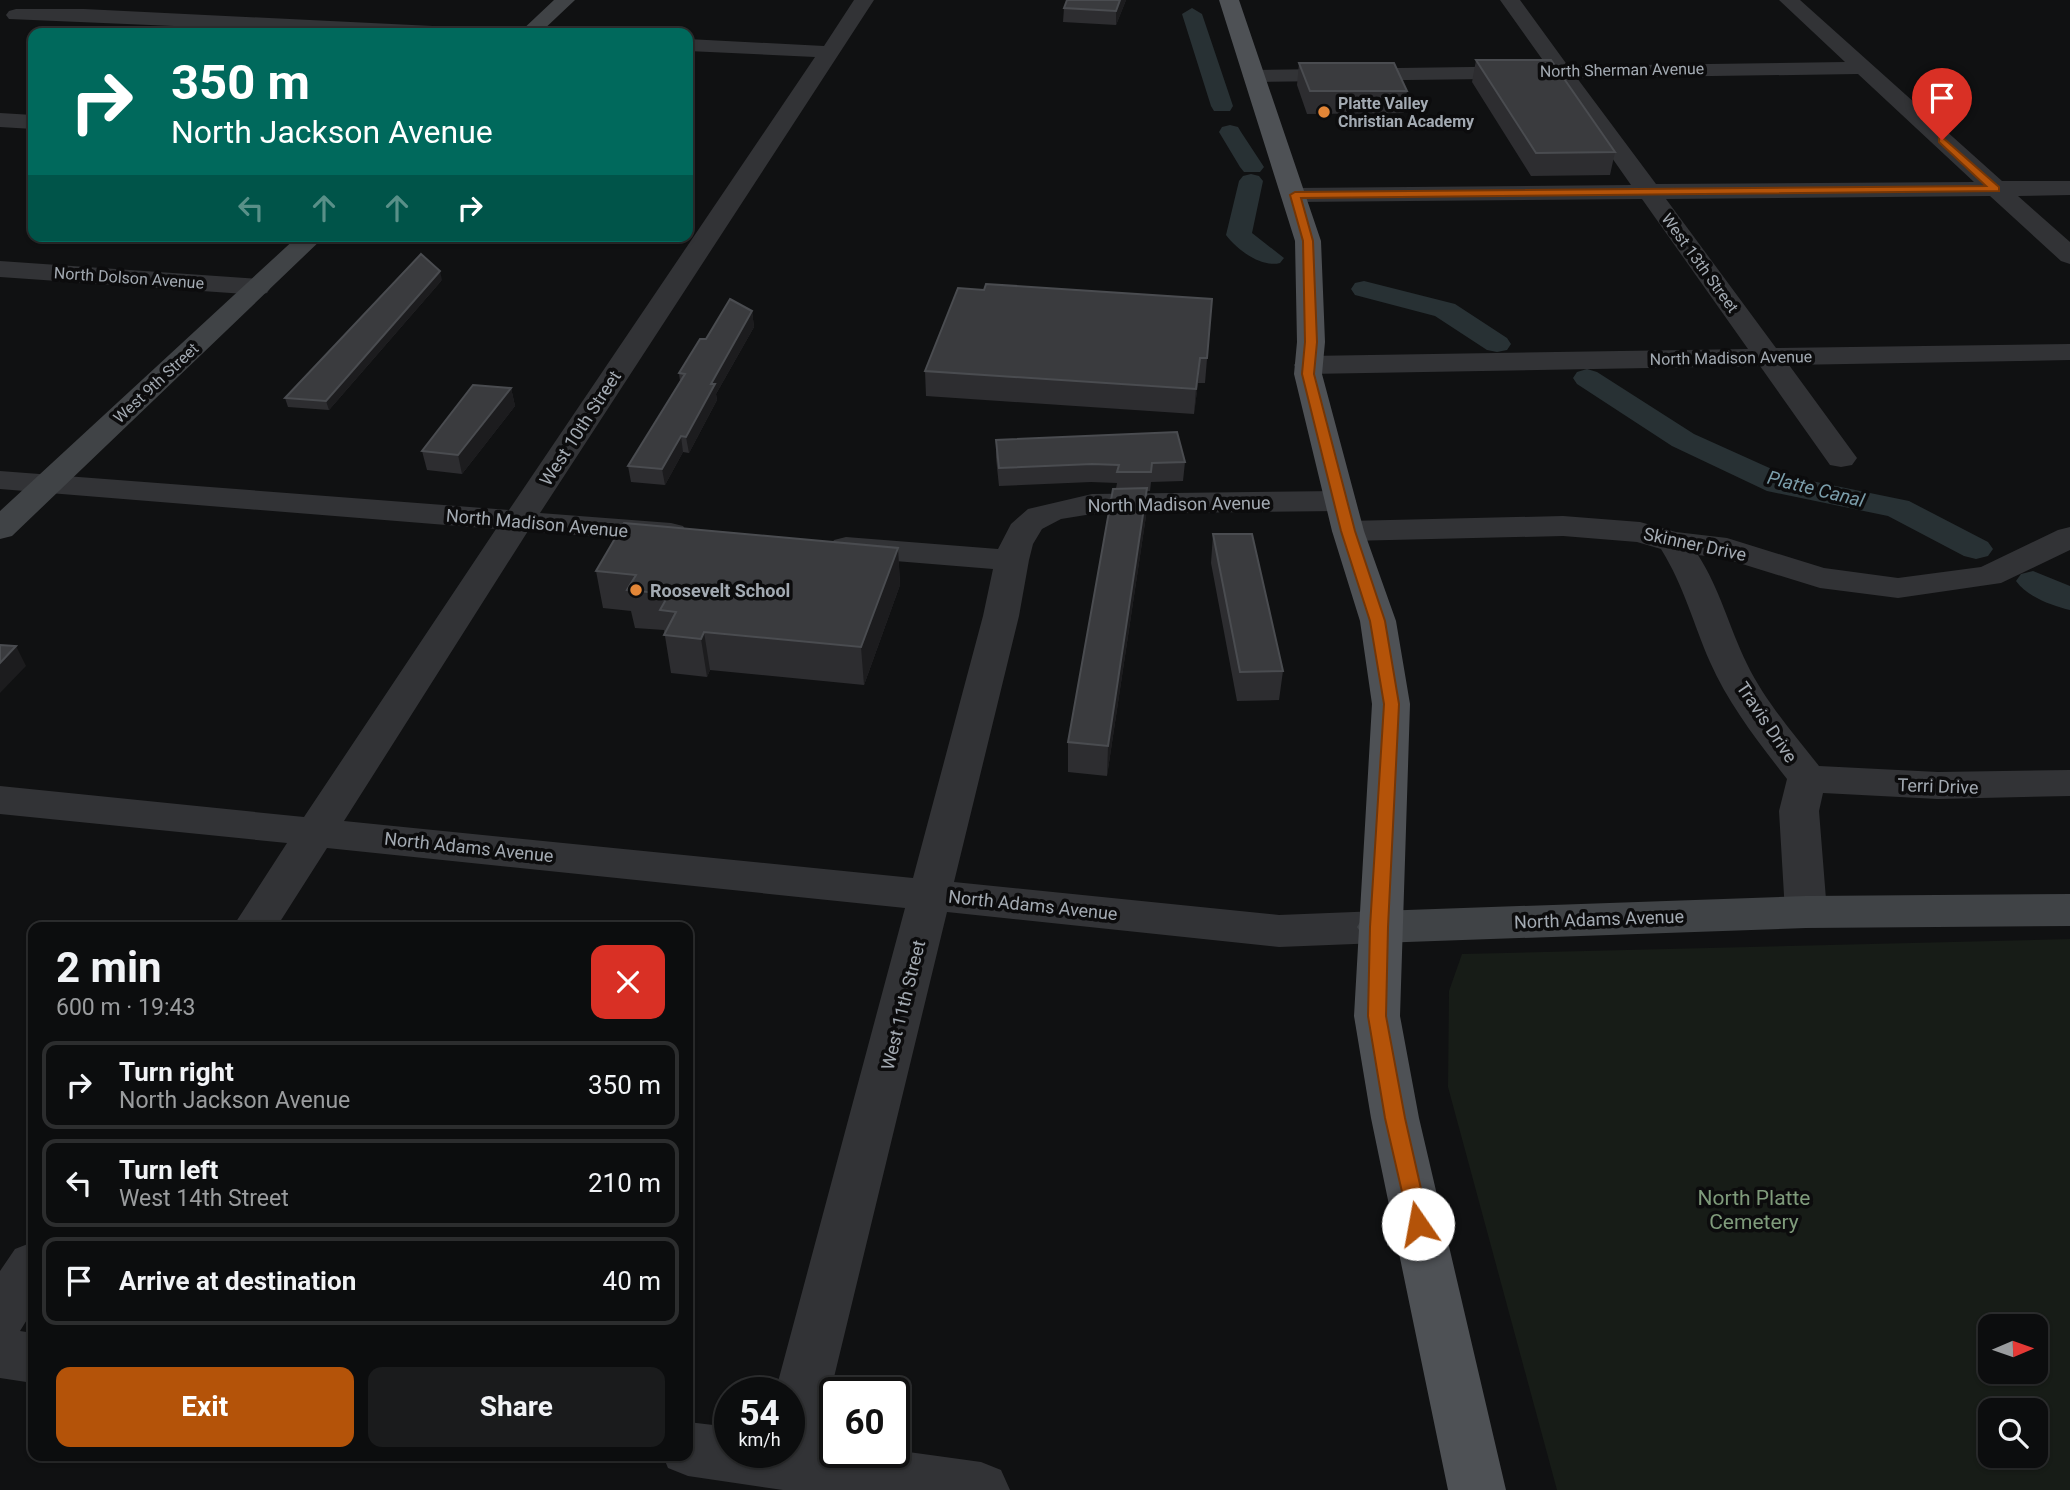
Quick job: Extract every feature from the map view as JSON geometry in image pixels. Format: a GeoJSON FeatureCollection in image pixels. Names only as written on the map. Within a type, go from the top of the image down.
{"type":"FeatureCollection","features":[{"type":"Feature","properties":{"kind":"main road"},"geometry":{"type":"LineString","coordinates":[[1229,0],[1308,241],[1311,342],[1308,374],[1344,516],[1378,621],[1391,704],[1377,1016],[1395,1118],[1477,1490]]}},
{"type":"Feature","properties":{"kind":"street"},"geometry":{"type":"LineString","coordinates":[[534,28],[565,0]]}},
{"type":"Feature","properties":{"kind":"street","name":"West 10th Street"},"geometry":{"type":"LineString","coordinates":[[257,922],[518,521],[864,0]]}},
{"type":"Feature","properties":{"kind":"street","name":"West 13th Street"},"geometry":{"type":"LineString","coordinates":[[1510,0],[1841,458]]}},
{"type":"Feature","properties":{"kind":"street"},"geometry":{"type":"LineString","coordinates":[[1789,0],[2070,256]]}},
{"type":"Feature","properties":{"kind":"street"},"geometry":{"type":"LineString","coordinates":[[16,15],[85,15],[351,28]]}},
{"type":"Feature","properties":{"kind":"street"},"geometry":{"type":"LineString","coordinates":[[693,45],[829,52]]}},
{"type":"Feature","properties":{"kind":"street","name":"North Sherman Avenue"},"geometry":{"type":"LineString","coordinates":[[1254,76],[1864,68]]}},
{"type":"Feature","properties":{"kind":"street"},"geometry":{"type":"LineString","coordinates":[[0,120],[28,122]]}},
{"type":"Feature","properties":{"kind":"street"},"geometry":{"type":"LineString","coordinates":[[1295,195],[2070,188]]}},
{"type":"Feature","properties":{"kind":"street","name":"West 9th Street"},"geometry":{"type":"LineString","coordinates":[[0,530],[307,242]]}},
{"type":"Feature","properties":{"kind":"street","name":"North Dolson Avenue"},"geometry":{"type":"LineString","coordinates":[[0,269],[258,287]]}},
{"type":"Feature","properties":{"kind":"street","name":"North Madison Avenue"},"geometry":{"type":"LineString","coordinates":[[1308,365],[2070,352]]}},
{"type":"Feature","properties":{"kind":"street","name":"North Madison Avenue"},"geometry":{"type":"LineString","coordinates":[[0,480],[696,535]]}},
{"type":"Feature","properties":{"kind":"street","name":"North Madison Avenue"},"geometry":{"type":"LineString","coordinates":[[1012,560],[1014,548],[1029,521],[1053,511],[1092,504],[1344,516]]}},
{"type":"Feature","properties":{"kind":"street","name":"Skinner Drive"},"geometry":{"type":"LineString","coordinates":[[1344,516],[1640,532],[1673,542],[1727,548],[1820,578],[1898,588],[1989,576],[2068,542]]}},
{"type":"Feature","properties":{"kind":"street","name":"Travis Drive"},"geometry":{"type":"LineString","coordinates":[[1673,542],[1695,576],[1729,664],[1762,720],[1807,778],[1799,811],[1807,912]]}},
{"type":"Feature","properties":{"kind":"street"},"geometry":{"type":"LineString","coordinates":[[820,545],[1012,560]]}},
{"type":"Feature","properties":{"kind":"street","name":"West 11th Street"},"geometry":{"type":"LineString","coordinates":[[805,1386],[932,894],[1001,616],[1012,560]]}},
{"type":"Feature","properties":{"kind":"street","name":"Terri Drive"},"geometry":{"type":"LineString","coordinates":[[1807,778],[1870,784],[1990,788],[2070,783]]}},
{"type":"Feature","properties":{"kind":"street","name":"North Adams Avenue"},"geometry":{"type":"LineString","coordinates":[[0,800],[1279,931],[1807,912],[2070,910]]}},
{"type":"Feature","properties":{"kind":"street"},"geometry":{"type":"LineString","coordinates":[[0,1316],[28,1273]]}},
{"type":"Feature","properties":{"kind":"street"},"geometry":{"type":"LineString","coordinates":[[0,1353],[28,1357]]}},
{"type":"Feature","properties":{"kind":"street"},"geometry":{"type":"LineString","coordinates":[[693,1450],[714,1453]]}},
{"type":"Feature","properties":{"kind":"street"},"geometry":{"type":"LineString","coordinates":[[805,1466],[981,1490]]}},
{"type":"Feature","properties":{"kind":"green space","name":"North Platte Cemetery"},"geometry":{"type":"Polygon","coordinates":[[[2070,939],[2070,1490],[1557,1490],[1448,1087],[1449,991],[1462,954],[2070,939]]]}},
{"type":"Feature","properties":{"kind":"building"},"geometry":{"type":"Polygon","coordinates":[[[1067,0],[1120,0],[1116,11],[1064,8],[1067,0]]]}},
{"type":"Feature","properties":{"kind":"building"},"geometry":{"type":"Polygon","coordinates":[[[1476,60],[1551,60],[1615,152],[1536,153],[1476,60]]]}},
{"type":"Feature","properties":{"kind":"building"},"geometry":{"type":"Polygon","coordinates":[[[1299,63],[1394,63],[1407,91],[1310,91],[1299,63]]]}},
{"type":"Feature","properties":{"kind":"building"},"geometry":{"type":"Polygon","coordinates":[[[421,254],[440,271],[326,401],[285,398],[421,254]]]}},
{"type":"Feature","properties":{"kind":"building"},"geometry":{"type":"Polygon","coordinates":[[[986,284],[1212,299],[1207,358],[1200,358],[1196,389],[925,371],[958,288],[984,290],[986,284]]]}},
{"type":"Feature","properties":{"kind":"building"},"geometry":{"type":"Polygon","coordinates":[[[730,299],[752,311],[711,384],[715,384],[686,437],[681,436],[662,469],[628,466],[685,374],[679,373],[700,339],[706,339],[730,299]]]}},
{"type":"Feature","properties":{"kind":"building"},"geometry":{"type":"Polygon","coordinates":[[[473,385],[511,388],[458,455],[422,451],[473,385]]]}},
{"type":"Feature","properties":{"kind":"building"},"geometry":{"type":"Polygon","coordinates":[[[1177,432],[1185,462],[1152,463],[1151,472],[1117,472],[1119,465],[1092,464],[999,468],[996,440],[1177,432]]]}},
{"type":"Feature","properties":{"kind":"building"},"geometry":{"type":"Polygon","coordinates":[[[1147,488],[1108,746],[1068,742],[1113,489],[1147,488]]]}},
{"type":"Feature","properties":{"kind":"building"},"geometry":{"type":"Polygon","coordinates":[[[624,523],[898,548],[861,647],[704,632],[701,639],[664,635],[676,612],[660,610],[669,594],[627,590],[636,575],[596,571],[624,523]]]}},
{"type":"Feature","properties":{"kind":"building"},"geometry":{"type":"Polygon","coordinates":[[[1213,534],[1252,534],[1283,671],[1240,672],[1213,534]]]}},
{"type":"Feature","properties":{"kind":"building"},"geometry":{"type":"Polygon","coordinates":[[[0,645],[16,646],[0,663],[0,645]]]}},
{"type":"Feature","properties":{"kind":"waterway","name":"Platte Canal"},"geometry":{"type":"LineString","coordinates":[[1192,14],[1222,106]]}},
{"type":"Feature","properties":{"kind":"waterway"},"geometry":{"type":"LineString","coordinates":[[1230,132],[1252,167]]}},
{"type":"Feature","properties":{"kind":"waterway","name":"Platte Canal"},"geometry":{"type":"LineString","coordinates":[[1251,181],[1239,235],[1271,258]]}},
{"type":"Feature","properties":{"kind":"waterway","name":"Platte Canal"},"geometry":{"type":"LineString","coordinates":[[1364,289],[1445,310],[1497,344]]}},
{"type":"Feature","properties":{"kind":"waterway","name":"Platte Canal"},"geometry":{"type":"LineString","coordinates":[[1587,378],[1683,440],[1778,484],[1898,508],[1976,549]]}},
{"type":"Feature","properties":{"kind":"waterway","name":"Platte Canal"},"geometry":{"type":"LineString","coordinates":[[2033,581],[2070,600]]}},
{"type":"Feature","properties":{"kind":"place","name":"Platte Valley Christian Academy"},"geometry":{"type":"Point","coordinates":[1324,112]}},
{"type":"Feature","properties":{"kind":"place","name":"Roosevelt School"},"geometry":{"type":"Point","coordinates":[636,590]}},
{"type":"Feature","properties":{"kind":"route"},"geometry":{"type":"LineString","coordinates":[[1418,1224],[1377,1016],[1391,704],[1378,621],[1348,531],[1308,374],[1311,342],[1308,241],[1295,195],[1995,189],[1942,140]]}}]}
